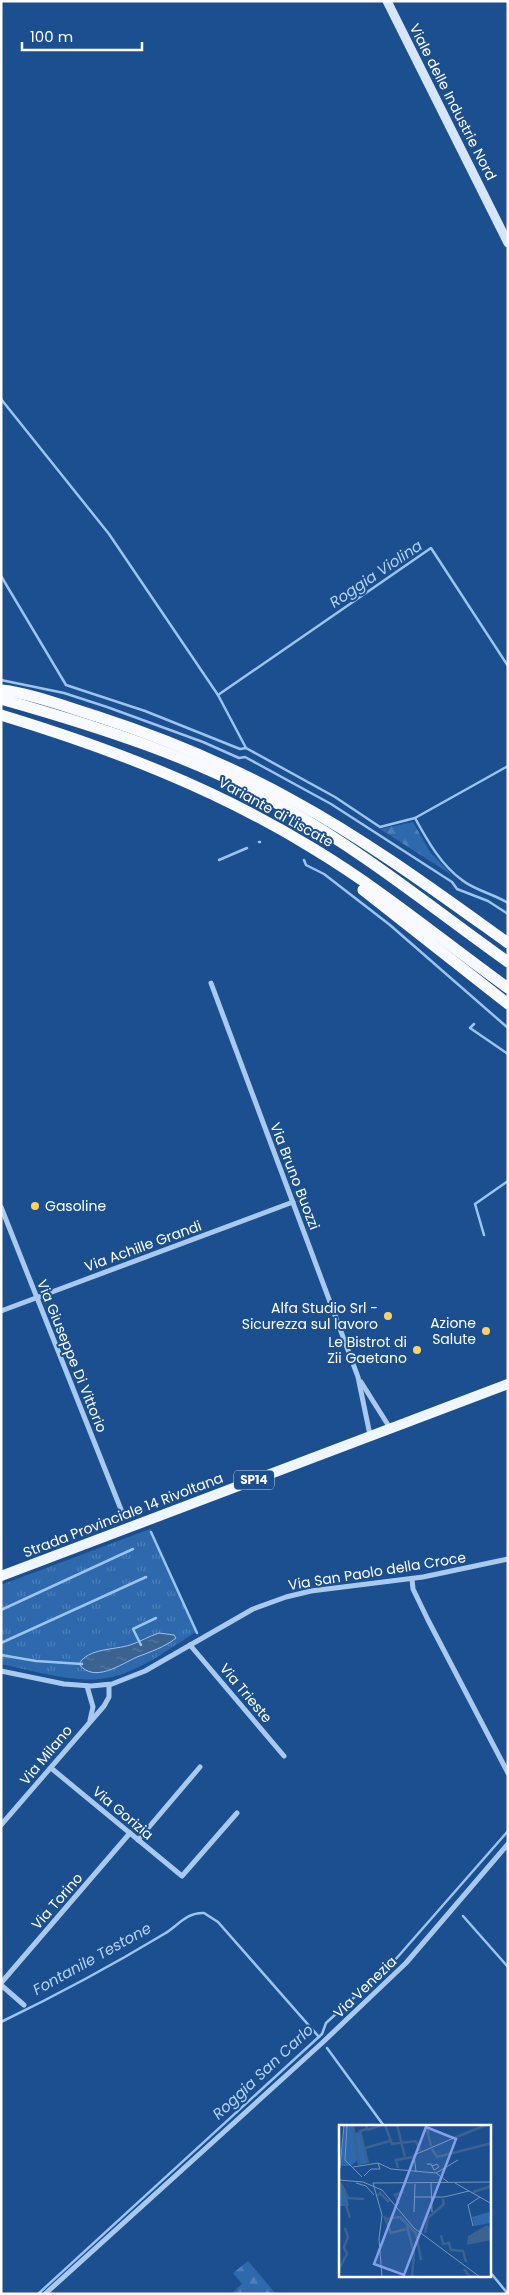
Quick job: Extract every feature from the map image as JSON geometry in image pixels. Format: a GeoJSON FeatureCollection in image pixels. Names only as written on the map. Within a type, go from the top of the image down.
{"type":"FeatureCollection","features":[{"type":"Feature","properties":{"kind":"highway"},"geometry":{"type":"LineString","coordinates":[[1,690],[122,724],[180,746],[256,781],[302,806],[388,859],[508,943]]}},
{"type":"Feature","properties":{"kind":"highway","name":"Variante di Liscate"},"geometry":{"type":"LineString","coordinates":[[1,698],[116,733],[173,754],[249,789],[302,818],[363,856],[508,962]]}},
{"type":"Feature","properties":{"kind":"highway","name":"Variante di Liscate"},"geometry":{"type":"LineString","coordinates":[[1,716],[56,732],[157,769],[240,807],[315,849],[375,889],[508,988]]}},
{"type":"Feature","properties":{"kind":"highway"},"geometry":{"type":"LineString","coordinates":[[157,769],[218,800],[328,864],[508,1004]]}},
{"type":"Feature","properties":{"kind":"main road","name":"Viale delle Industrie Nord"},"geometry":{"type":"LineString","coordinates":[[387,1],[508,242]]}},
{"type":"Feature","properties":{"kind":"main road","name":"Strada Provinciale 14 Rivoltana"},"geometry":{"type":"LineString","coordinates":[[1,1576],[508,1384]]}},
{"type":"Feature","properties":{"kind":"street","name":"Via Bruno Buozzi"},"geometry":{"type":"LineString","coordinates":[[211,983],[358,1377],[370,1435]]}},
{"type":"Feature","properties":{"kind":"street","name":"Via Achille Grandi"},"geometry":{"type":"LineString","coordinates":[[1,1311],[293,1202]]}},
{"type":"Feature","properties":{"kind":"street","name":"Via Giuseppe Di Vittorio"},"geometry":{"type":"LineString","coordinates":[[1,1207],[122,1512]]}},
{"type":"Feature","properties":{"kind":"street","name":"Via Bruno Buozzi"},"geometry":{"type":"LineString","coordinates":[[358,1377],[390,1428]]}},
{"type":"Feature","properties":{"kind":"street","name":"Via San Paolo della Croce"},"geometry":{"type":"LineString","coordinates":[[1,1671],[48,1681],[87,1686],[109,1685],[135,1676],[253,1609],[286,1597],[311,1591],[412,1579],[508,1559]]}},
{"type":"Feature","properties":{"kind":"street"},"geometry":{"type":"LineString","coordinates":[[412,1579],[414,1589],[428,1620],[508,1773]]}},
{"type":"Feature","properties":{"kind":"street","name":"Via Trieste"},"geometry":{"type":"LineString","coordinates":[[190,1645],[284,1756]]}},
{"type":"Feature","properties":{"kind":"street","name":"Via Milano"},"geometry":{"type":"LineString","coordinates":[[1,1825],[106,1704],[109,1685]]}},
{"type":"Feature","properties":{"kind":"street","name":"Via Milano"},"geometry":{"type":"LineString","coordinates":[[87,1686],[93,1708],[89,1723]]}},
{"type":"Feature","properties":{"kind":"street","name":"Via Gorizia"},"geometry":{"type":"LineString","coordinates":[[51,1768],[182,1876],[237,1813]]}},
{"type":"Feature","properties":{"kind":"street"},"geometry":{"type":"LineString","coordinates":[[138,1840],[200,1768]]}},
{"type":"Feature","properties":{"kind":"street","name":"Via Torino"},"geometry":{"type":"LineString","coordinates":[[1,1984],[130,1833]]}},
{"type":"Feature","properties":{"kind":"street","name":"Via Venezia"},"geometry":{"type":"LineString","coordinates":[[45,2294],[322,2043],[406,1964],[508,1844]]}},
{"type":"Feature","properties":{"kind":"street"},"geometry":{"type":"LineString","coordinates":[[1,1984],[24,2005]]}},
{"type":"Feature","properties":{"kind":"green space"},"geometry":{"type":"Polygon","coordinates":[[[413,822],[430,852],[452,875],[380,829],[413,822]]]}},
{"type":"Feature","properties":{"kind":"green space"},"geometry":{"type":"Polygon","coordinates":[[[150,1529],[196,1632],[145,1664],[112,1677],[99,1679],[71,1678],[1,1664],[1,1585],[150,1529]]]}},
{"type":"Feature","properties":{"kind":"green space"},"geometry":{"type":"Polygon","coordinates":[[[248,2261],[276,2294],[231,2294],[242,2284],[233,2273],[248,2261]]]}},
{"type":"Feature","properties":{"kind":"water"},"geometry":{"type":"Polygon","coordinates":[[[159,1633],[174,1635],[176,1638],[162,1647],[108,1671],[92,1672],[85,1670],[79,1664],[83,1659],[95,1652],[124,1647],[159,1633]]]}},
{"type":"Feature","properties":{"kind":"waterway","name":"Roggia Violina"},"geometry":{"type":"LineString","coordinates":[[1,399],[109,534],[218,695],[246,748]]}},
{"type":"Feature","properties":{"kind":"waterway","name":"Roggia Violina"},"geometry":{"type":"LineString","coordinates":[[218,695],[431,548],[508,666]]}},
{"type":"Feature","properties":{"kind":"waterway","name":"Roggia Violina"},"geometry":{"type":"LineString","coordinates":[[1,576],[66,685],[145,711],[240,749],[246,748],[335,797],[380,827],[415,818],[508,766]]}},
{"type":"Feature","properties":{"kind":"waterway"},"geometry":{"type":"LineString","coordinates":[[1,680],[64,693],[203,742],[239,758],[245,757],[331,804],[452,882],[457,889],[488,901],[508,914]]}},
{"type":"Feature","properties":{"kind":"waterway"},"geometry":{"type":"LineString","coordinates":[[415,818],[435,852],[454,874],[472,887],[508,903]]}},
{"type":"Feature","properties":{"kind":"waterway"},"geometry":{"type":"LineString","coordinates":[[219,860],[247,848]]}},
{"type":"Feature","properties":{"kind":"waterway"},"geometry":{"type":"LineString","coordinates":[[304,860],[306,865],[324,874],[390,925],[508,1028]]}},
{"type":"Feature","properties":{"kind":"waterway"},"geometry":{"type":"LineString","coordinates":[[474,1024],[470,1028],[508,1054]]}},
{"type":"Feature","properties":{"kind":"waterway"},"geometry":{"type":"LineString","coordinates":[[484,1235],[475,1204],[508,1181]]}},
{"type":"Feature","properties":{"kind":"waterway"},"geometry":{"type":"LineString","coordinates":[[151,1532],[197,1633]]}},
{"type":"Feature","properties":{"kind":"waterway"},"geometry":{"type":"LineString","coordinates":[[1,1610],[133,1549]]}},
{"type":"Feature","properties":{"kind":"waterway"},"geometry":{"type":"LineString","coordinates":[[1,1643],[146,1577]]}},
{"type":"Feature","properties":{"kind":"waterway"},"geometry":{"type":"LineString","coordinates":[[141,1645],[133,1629],[156,1618]]}},
{"type":"Feature","properties":{"kind":"waterway"},"geometry":{"type":"LineString","coordinates":[[1,1655],[36,1661],[82,1664]]}},
{"type":"Feature","properties":{"kind":"waterway","name":"Roggia San Carlo"},"geometry":{"type":"LineString","coordinates":[[38,2294],[322,2034],[326,2023],[395,1960],[508,1831]]}},
{"type":"Feature","properties":{"kind":"waterway","name":"Fontanile Testone"},"geometry":{"type":"LineString","coordinates":[[1,2022],[63,1991],[124,1957],[164,1934],[187,1917],[204,1913],[218,1922],[319,2037]]}},
{"type":"Feature","properties":{"kind":"waterway"},"geometry":{"type":"LineString","coordinates":[[463,1916],[508,1967]]}},
{"type":"Feature","properties":{"kind":"waterway","name":"Fontanile Testone"},"geometry":{"type":"LineString","coordinates":[[327,2048],[383,2125]]}},
{"type":"Feature","properties":{"kind":"waterway","name":"Fontanile Testone"},"geometry":{"type":"LineString","coordinates":[[492,2274],[508,2294]]}},
{"type":"Feature","properties":{"kind":"place","name":"Gasoline"},"geometry":{"type":"Point","coordinates":[35,1206]}},
{"type":"Feature","properties":{"kind":"place","name":"Alfa Studio Srl - Sicurezza sul lavoro"},"geometry":{"type":"Point","coordinates":[388,1316]}},
{"type":"Feature","properties":{"kind":"place","name":"Azione Salute"},"geometry":{"type":"Point","coordinates":[486,1331]}},
{"type":"Feature","properties":{"kind":"place","name":"Le Bistrot di Zii Gaetano"},"geometry":{"type":"Point","coordinates":[417,1350]}}]}
